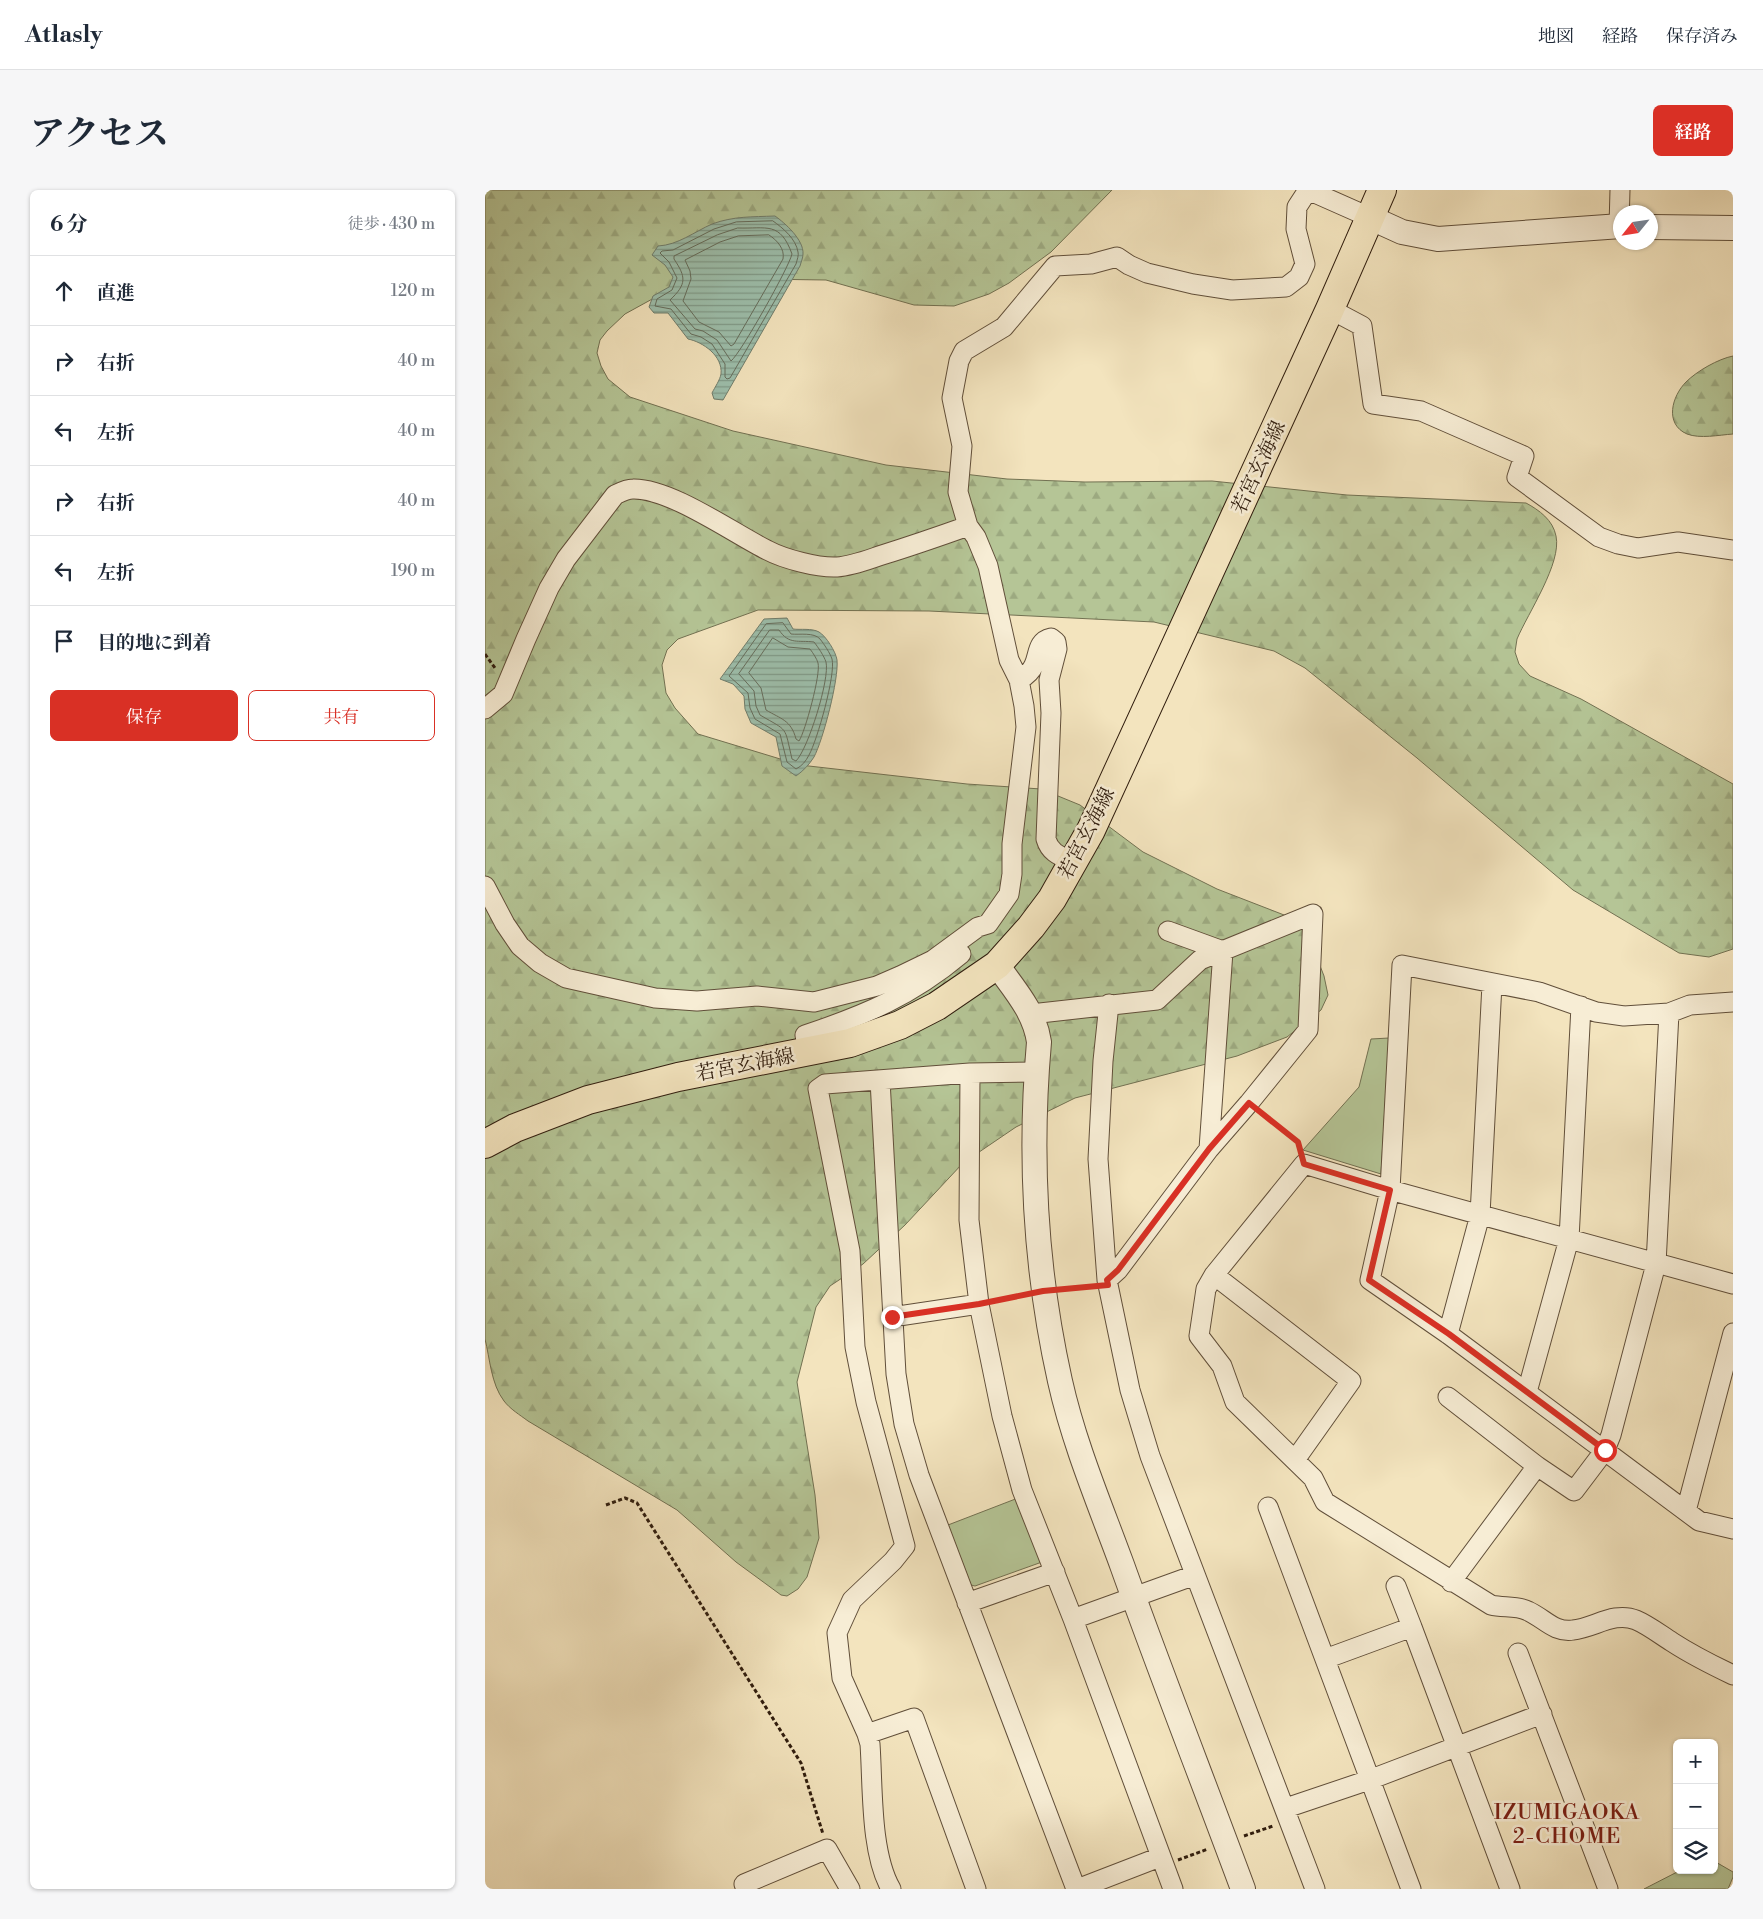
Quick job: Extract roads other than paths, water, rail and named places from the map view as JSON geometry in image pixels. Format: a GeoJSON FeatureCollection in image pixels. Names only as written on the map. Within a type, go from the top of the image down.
{"type":"FeatureCollection","features":[{"type":"Feature","properties":{"kind":"main road","name":"若宮玄海線"},"geometry":{"type":"LineString","coordinates":[[485,1144],[515,1128],[588,1100],[678,1077],[850,1043],[900,1025],[937,1006],[997,965],[1031,927],[1073,862],[1095,821],[1331,308],[1382,190]]}},
{"type":"Feature","properties":{"kind":"street"},"geometry":{"type":"LineString","coordinates":[[808,1052],[805,1034],[846,1022],[895,1000],[947,966],[968,948],[1009,894],[1012,874],[1012,844],[1025,727],[1024,706],[1019,680],[1009,660],[988,566],[976,537],[968,526],[959,492],[963,446],[952,398],[959,361],[964,351],[1004,327],[1055,266],[1091,264],[1117,257],[1147,273],[1193,284],[1232,290],[1286,287],[1299,277],[1305,264],[1296,229],[1297,207],[1308,190],[1402,232],[1438,239],[1613,226]]}},
{"type":"Feature","properties":{"kind":"street"},"geometry":{"type":"LineString","coordinates":[[1620,190],[1620,205]]}},
{"type":"Feature","properties":{"kind":"street"},"geometry":{"type":"LineString","coordinates":[[1658,227],[1733,228]]}},
{"type":"Feature","properties":{"kind":"street"},"geometry":{"type":"LineString","coordinates":[[1331,308],[1362,326],[1373,404],[1421,411],[1523,456],[1517,477],[1599,537],[1638,548],[1678,542],[1733,550]]}},
{"type":"Feature","properties":{"kind":"street"},"geometry":{"type":"LineString","coordinates":[[485,709],[503,694],[549,588],[615,494],[626,490],[645,490],[664,495],[701,513],[769,551],[792,559],[837,567],[857,563],[968,526]]}},
{"type":"Feature","properties":{"kind":"street"},"geometry":{"type":"LineString","coordinates":[[1019,680],[1028,674],[1034,665],[1040,644],[1044,640],[1051,638],[1055,642],[1057,649],[1049,680],[1051,713],[1046,839],[1049,848],[1056,854],[1073,862]]}},
{"type":"Feature","properties":{"kind":"street"},"geometry":{"type":"LineString","coordinates":[[485,692],[507,684]]}},
{"type":"Feature","properties":{"kind":"street"},"geometry":{"type":"LineString","coordinates":[[485,886],[505,924],[520,946],[540,963],[566,978],[655,998],[697,1001],[757,996],[814,1002],[877,986],[900,976],[933,960],[978,927],[988,924]]}},
{"type":"Feature","properties":{"kind":"street"},"geometry":{"type":"LineString","coordinates":[[1031,1014],[1157,1000],[1200,960],[1313,914],[1308,1030],[1209,1149],[1108,1283]]}},
{"type":"Feature","properties":{"kind":"street"},"geometry":{"type":"LineString","coordinates":[[1168,931],[1223,951]]}},
{"type":"Feature","properties":{"kind":"street"},"geometry":{"type":"LineString","coordinates":[[1209,1149],[1223,951]]}},
{"type":"Feature","properties":{"kind":"street"},"geometry":{"type":"LineString","coordinates":[[997,965],[1031,1014],[1037,1027],[1039,1042],[1034,1163],[1036,1225],[1043,1291],[1054,1354],[1069,1412],[1087,1469],[1133,1598],[1243,1889]]}},
{"type":"Feature","properties":{"kind":"street"},"geometry":{"type":"LineString","coordinates":[[1733,1002],[1690,1005],[1669,1013],[1623,1016],[1597,1012],[1539,992],[1402,965],[1390,1190],[1369,1280],[1449,1334],[1699,1521],[1733,1529]]}},
{"type":"Feature","properties":{"kind":"street"},"geometry":{"type":"LineString","coordinates":[[1449,1334],[1481,1215],[1492,984]]}},
{"type":"Feature","properties":{"kind":"street"},"geometry":{"type":"LineString","coordinates":[[1109,1004],[1103,1060],[1098,1159],[1108,1283],[1130,1390],[1151,1456],[1195,1575],[1286,1808],[1315,1889]]}},
{"type":"Feature","properties":{"kind":"street"},"geometry":{"type":"LineString","coordinates":[[1527,1392],[1569,1239],[1581,1006]]}},
{"type":"Feature","properties":{"kind":"street"},"geometry":{"type":"LineString","coordinates":[[1448,1398],[1537,1466],[1574,1491],[1605,1450],[1611,1435],[1656,1264],[1669,1013]]}},
{"type":"Feature","properties":{"kind":"street"},"geometry":{"type":"LineString","coordinates":[[891,1889],[880,1866],[870,1744],[842,1678],[837,1633],[852,1600],[893,1562],[905,1546],[865,1402],[855,1346],[850,1251],[818,1089],[825,1084],[970,1073],[1037,1072]]}},
{"type":"Feature","properties":{"kind":"street"},"geometry":{"type":"LineString","coordinates":[[970,1073],[969,1220],[979,1304],[1000,1408],[1022,1490],[1073,1619],[1173,1889]]}},
{"type":"Feature","properties":{"kind":"street"},"geometry":{"type":"LineString","coordinates":[[880,1080],[895,1374],[904,1424],[919,1475],[1076,1889],[1160,1857]]}},
{"type":"Feature","properties":{"kind":"street"},"geometry":{"type":"LineString","coordinates":[[1733,1284],[1390,1190],[1304,1164],[1213,1275],[1206,1289],[1199,1336],[1222,1366],[1235,1402],[1313,1478],[1325,1502],[1451,1582],[1491,1605],[1528,1610],[1559,1630],[1571,1631],[1614,1618],[1635,1620],[1701,1660],[1733,1675]]}},
{"type":"Feature","properties":{"kind":"street"},"geometry":{"type":"LineString","coordinates":[[1213,1275],[1351,1381],[1295,1460]]}},
{"type":"Feature","properties":{"kind":"street"},"geometry":{"type":"LineString","coordinates":[[892,1317],[979,1304]]}},
{"type":"Feature","properties":{"kind":"street"},"geometry":{"type":"LineString","coordinates":[[1686,1511],[1733,1333]]}},
{"type":"Feature","properties":{"kind":"street"},"geometry":{"type":"LineString","coordinates":[[1451,1582],[1537,1466]]}},
{"type":"Feature","properties":{"kind":"street"},"geometry":{"type":"LineString","coordinates":[[1268,1507],[1411,1889]]}},
{"type":"Feature","properties":{"kind":"street"},"geometry":{"type":"LineString","coordinates":[[967,1603],[1055,1572]]}},
{"type":"Feature","properties":{"kind":"street"},"geometry":{"type":"LineString","coordinates":[[1073,1619],[1195,1575]]}},
{"type":"Feature","properties":{"kind":"street"},"geometry":{"type":"LineString","coordinates":[[1396,1586],[1510,1889]]}},
{"type":"Feature","properties":{"kind":"street"},"geometry":{"type":"LineString","coordinates":[[1325,1659],[1412,1627]]}},
{"type":"Feature","properties":{"kind":"street"},"geometry":{"type":"LineString","coordinates":[[1518,1652],[1608,1889]]}},
{"type":"Feature","properties":{"kind":"street"},"geometry":{"type":"LineString","coordinates":[[1286,1808],[1369,1780],[1542,1714]]}},
{"type":"Feature","properties":{"kind":"street"},"geometry":{"type":"LineString","coordinates":[[867,1734],[914,1718],[976,1889]]}},
{"type":"Feature","properties":{"kind":"street"},"geometry":{"type":"LineString","coordinates":[[746,1889],[744,1884],[827,1849],[850,1889]]}},
{"type":"Feature","properties":{"kind":"water"},"geometry":{"type":"Polygon","coordinates":[[[775,216],[789,227],[800,243],[803,254],[800,266],[723,400],[714,399],[712,393],[721,374],[719,361],[706,347],[688,339],[668,313],[654,313],[649,307],[653,296],[669,287],[673,277],[665,265],[652,255],[658,246],[679,241],[720,221],[743,217],[775,216]]]}},
{"type":"Feature","properties":{"kind":"water"},"geometry":{"type":"Polygon","coordinates":[[[787,618],[793,629],[813,630],[822,634],[833,649],[837,660],[836,681],[818,749],[810,763],[796,776],[782,766],[776,737],[751,723],[745,709],[744,696],[733,684],[720,679],[764,619],[787,618]]]}},
{"type":"Feature","properties":{"kind":"district","name":"IZUMIGAOKA 2-CHOME"},"geometry":{"type":"Point","coordinates":[1567,1824]}}]}
